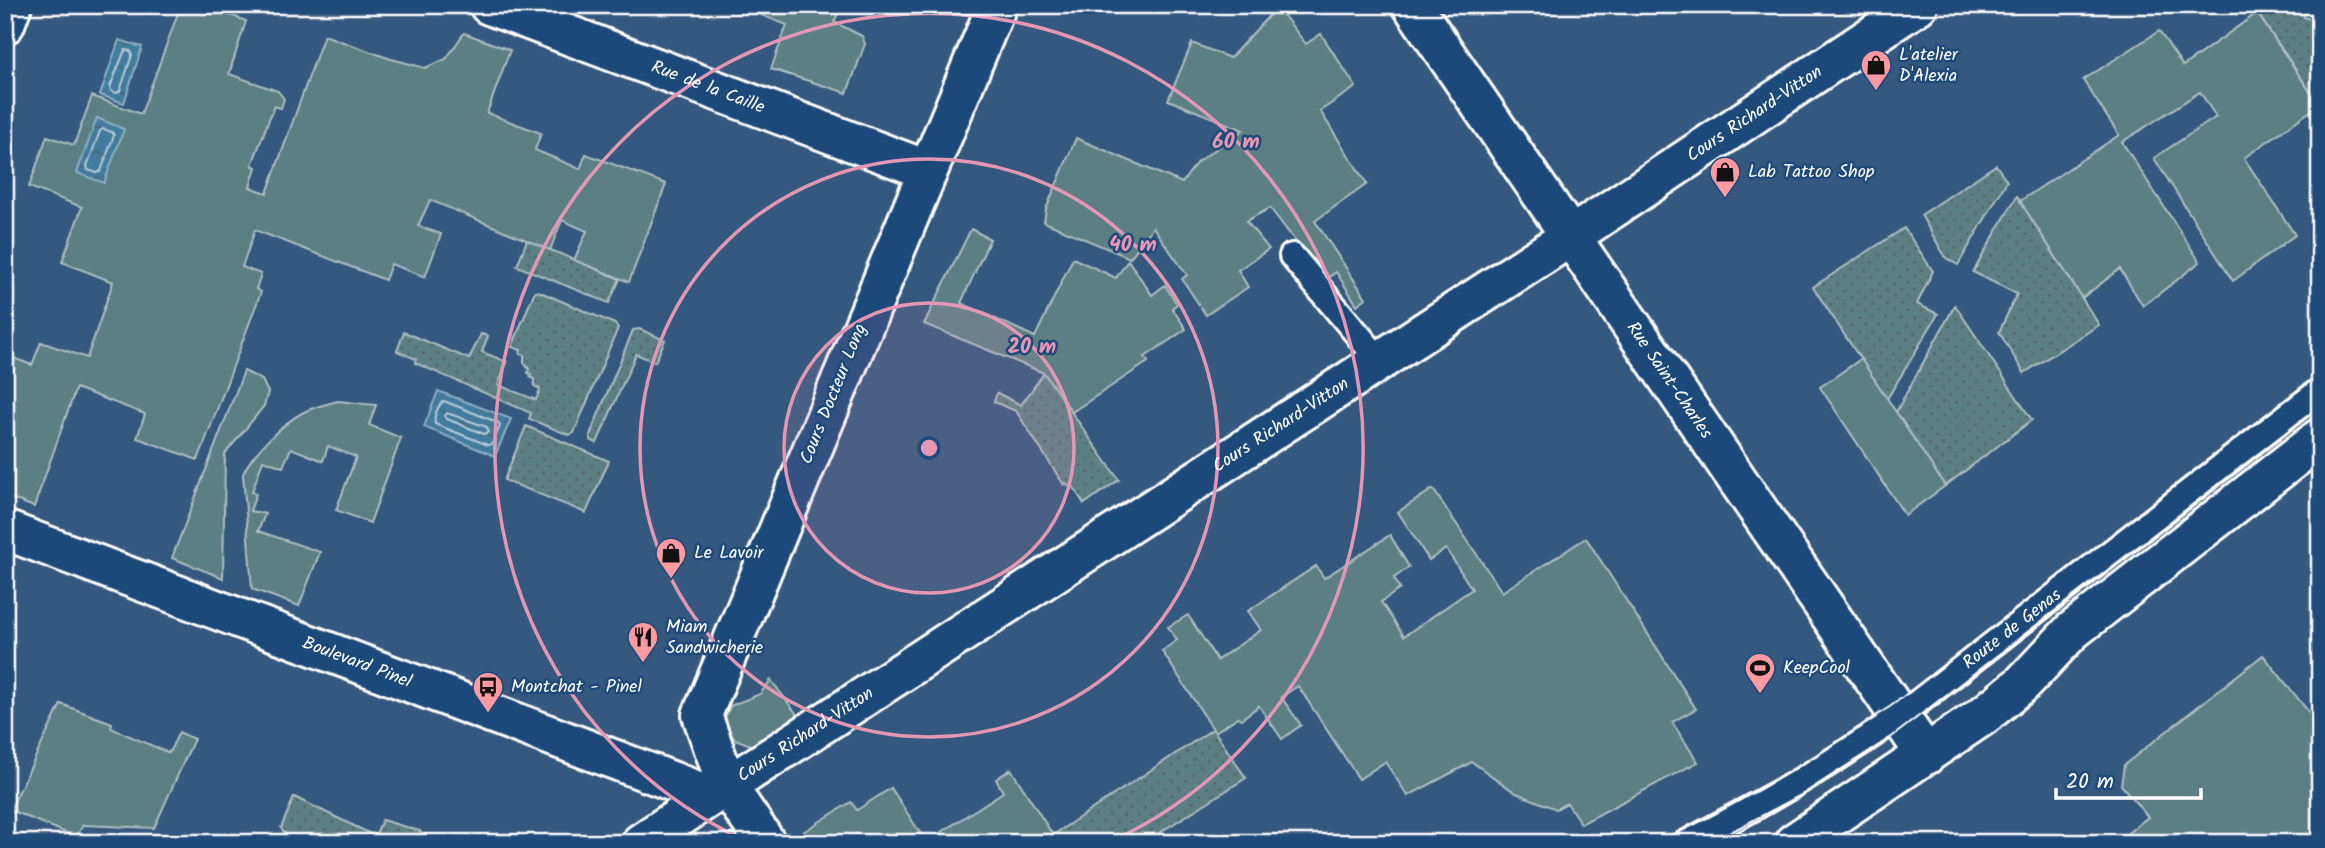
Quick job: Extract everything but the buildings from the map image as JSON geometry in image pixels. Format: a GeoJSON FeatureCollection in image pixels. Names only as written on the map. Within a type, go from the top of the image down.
{"type":"FeatureCollection","features":[{"type":"Feature","properties":{"kind":"street"},"geometry":{"type":"LineString","coordinates":[[5,24],[12,5]]}},
{"type":"Feature","properties":{"kind":"street","name":"Rue de la Caille"},"geometry":{"type":"LineString","coordinates":[[489,5],[927,170]]}},
{"type":"Feature","properties":{"kind":"street","name":"Cours Docteur Long"},"geometry":{"type":"LineString","coordinates":[[719,791],[702,715],[997,5]]}},
{"type":"Feature","properties":{"kind":"street","name":"Rue Saint-Charles"},"geometry":{"type":"LineString","coordinates":[[1412,5],[1926,755]]}},
{"type":"Feature","properties":{"kind":"street","name":"Cours Richard-Vitton"},"geometry":{"type":"LineString","coordinates":[[641,843],[1570,237],[1918,5]]}},
{"type":"Feature","properties":{"kind":"street"},"geometry":{"type":"LineString","coordinates":[[1794,843],[1926,755],[2022,684],[2072,631],[2320,438]]}},
{"type":"Feature","properties":{"kind":"street","name":"Boulevard Pinel"},"geometry":{"type":"LineString","coordinates":[[5,530],[719,791]]}},
{"type":"Feature","properties":{"kind":"street"},"geometry":{"type":"LineString","coordinates":[[719,791],[766,843]]}},
{"type":"Feature","properties":{"kind":"lane"},"geometry":{"type":"LineString","coordinates":[[1292,256],[1380,361]]}},
{"type":"Feature","properties":{"kind":"lane","name":"Route de Genas"},"geometry":{"type":"LineString","coordinates":[[1687,843],[1802,780],[1899,717],[2320,390]]}},
{"type":"Feature","properties":{"kind":"green space"},"geometry":{"type":"Polygon","coordinates":[[[181,5],[205,5],[246,21],[229,74],[278,91],[284,99],[281,108],[274,106],[252,165],[256,167],[250,187],[267,193],[324,35],[425,68],[446,59],[464,33],[510,50],[487,113],[541,133],[535,150],[580,169],[586,154],[666,184],[629,282],[574,260],[587,231],[562,220],[550,250],[430,200],[418,226],[441,234],[425,277],[391,264],[385,280],[255,230],[242,267],[261,274],[256,289],[261,292],[198,460],[137,438],[145,414],[76,388],[34,507],[5,496],[5,355],[32,365],[41,342],[87,358],[113,282],[62,262],[82,207],[29,187],[47,136],[74,145],[92,96],[141,114],[181,5]]]}},
{"type":"Feature","properties":{"kind":"green space"},"geometry":{"type":"Polygon","coordinates":[[[759,5],[842,5],[834,22],[862,36],[865,44],[847,93],[771,69],[787,25],[756,13],[759,5]]]}},
{"type":"Feature","properties":{"kind":"green space"},"geometry":{"type":"Polygon","coordinates":[[[2252,5],[2307,5],[2304,17],[2320,22],[2320,106],[2252,5]]]}},
{"type":"Feature","properties":{"kind":"green space"},"geometry":{"type":"Polygon","coordinates":[[[1277,7],[1306,44],[1321,34],[1356,87],[1320,111],[1367,184],[1315,221],[1366,298],[1357,305],[1336,272],[1325,280],[1270,208],[1246,221],[1269,249],[1238,270],[1248,287],[1206,315],[1182,279],[1187,275],[1153,227],[1130,258],[1044,222],[1046,209],[1076,138],[1182,183],[1197,162],[1243,130],[1168,100],[1192,43],[1230,58],[1277,7]]]}},
{"type":"Feature","properties":{"kind":"green space"},"geometry":{"type":"Polygon","coordinates":[[[2257,13],[2319,105],[2244,158],[2295,235],[2233,281],[2154,158],[2216,117],[2200,92],[2122,142],[2200,262],[2143,306],[2120,269],[2082,298],[2020,201],[2119,135],[2083,80],[2159,31],[2183,66],[2257,13]]]}},
{"type":"Feature","properties":{"kind":"green space"},"geometry":{"type":"Polygon","coordinates":[[[1996,165],[2007,181],[1958,265],[1946,258],[1921,215],[1996,165]]]}},
{"type":"Feature","properties":{"kind":"green space"},"geometry":{"type":"Polygon","coordinates":[[[2017,196],[2099,325],[2024,373],[1999,332],[2017,294],[1973,272],[2017,196]]]}},
{"type":"Feature","properties":{"kind":"green space"},"geometry":{"type":"Polygon","coordinates":[[[1904,228],[1933,271],[1917,304],[1938,314],[1887,399],[1813,287],[1904,228]]]}},
{"type":"Feature","properties":{"kind":"green space"},"geometry":{"type":"Polygon","coordinates":[[[971,229],[990,239],[961,303],[1035,337],[1073,258],[1116,278],[1128,260],[1152,295],[1165,285],[1177,304],[1172,308],[1186,329],[1145,357],[1148,362],[1072,412],[1044,373],[924,324],[971,229]]]}},
{"type":"Feature","properties":{"kind":"green space"},"geometry":{"type":"Polygon","coordinates":[[[527,240],[620,279],[609,303],[517,266],[527,240]]]}},
{"type":"Feature","properties":{"kind":"green space"},"geometry":{"type":"Polygon","coordinates":[[[538,291],[615,324],[618,328],[574,433],[569,435],[529,419],[531,413],[415,363],[416,359],[397,351],[404,332],[469,359],[481,334],[488,336],[482,352],[507,362],[498,385],[536,400],[540,389],[534,386],[534,379],[528,373],[524,355],[520,354],[521,350],[512,347],[534,293],[538,291]]]}},
{"type":"Feature","properties":{"kind":"green space"},"geometry":{"type":"Polygon","coordinates":[[[1955,305],[2032,420],[1945,486],[1896,412],[1955,305]]]}},
{"type":"Feature","properties":{"kind":"green space"},"geometry":{"type":"Polygon","coordinates":[[[639,329],[665,340],[655,362],[636,354],[597,443],[590,440],[590,435],[633,330],[639,329]]]}},
{"type":"Feature","properties":{"kind":"green space"},"geometry":{"type":"Polygon","coordinates":[[[1861,359],[1945,486],[1905,515],[1820,387],[1861,359]]]}},
{"type":"Feature","properties":{"kind":"green space"},"geometry":{"type":"Polygon","coordinates":[[[244,371],[262,380],[268,392],[264,406],[225,454],[223,578],[172,558],[244,371]]]}},
{"type":"Feature","properties":{"kind":"green space"},"geometry":{"type":"Polygon","coordinates":[[[1044,373],[1119,480],[1084,504],[1073,486],[1070,487],[1066,483],[1064,485],[1016,411],[994,402],[997,393],[1021,405],[1044,373]]]}},
{"type":"Feature","properties":{"kind":"green space"},"geometry":{"type":"Polygon","coordinates":[[[338,401],[376,405],[369,425],[401,438],[370,523],[336,510],[356,457],[328,446],[323,461],[291,448],[283,467],[263,460],[252,492],[256,494],[250,511],[265,514],[258,531],[320,552],[299,606],[252,589],[243,474],[270,438],[298,415],[338,401]]]}},
{"type":"Feature","properties":{"kind":"green space"},"geometry":{"type":"Polygon","coordinates":[[[526,426],[609,461],[586,513],[504,480],[526,426]]]}},
{"type":"Feature","properties":{"kind":"green space"},"geometry":{"type":"Polygon","coordinates":[[[1433,489],[1502,592],[1586,538],[1696,709],[1672,722],[1698,762],[1581,824],[1567,803],[1556,809],[1516,793],[1472,762],[1408,796],[1385,762],[1359,779],[1298,686],[1281,697],[1301,725],[1282,739],[1259,706],[1215,732],[1162,651],[1177,640],[1168,627],[1188,615],[1217,660],[1261,630],[1248,611],[1316,566],[1324,578],[1390,535],[1409,567],[1394,578],[1400,589],[1381,602],[1404,636],[1472,589],[1446,549],[1429,560],[1398,512],[1433,489]]]}},
{"type":"Feature","properties":{"kind":"green space"},"geometry":{"type":"Polygon","coordinates":[[[2263,655],[2320,726],[2320,843],[2115,843],[2148,817],[2121,785],[2124,765],[2263,655]]]}},
{"type":"Feature","properties":{"kind":"green space"},"geometry":{"type":"Polygon","coordinates":[[[771,680],[801,720],[753,746],[735,739],[723,723],[730,706],[760,694],[771,680]]]}},
{"type":"Feature","properties":{"kind":"green space"},"geometry":{"type":"Polygon","coordinates":[[[61,704],[112,723],[111,728],[169,753],[179,732],[194,739],[154,828],[83,825],[76,837],[10,810],[61,704]]]}},
{"type":"Feature","properties":{"kind":"green space"},"geometry":{"type":"Polygon","coordinates":[[[1213,729],[1246,778],[1143,843],[1058,843],[1053,835],[1213,729]]]}},
{"type":"Feature","properties":{"kind":"green space"},"geometry":{"type":"Polygon","coordinates":[[[1011,769],[1058,843],[810,843],[803,832],[851,802],[857,810],[891,788],[926,842],[1003,792],[996,779],[1011,769]]]}},
{"type":"Feature","properties":{"kind":"green space"},"geometry":{"type":"Polygon","coordinates":[[[294,797],[375,836],[382,820],[420,831],[426,842],[291,843],[281,828],[294,797]]]}},
{"type":"Feature","properties":{"kind":"water"},"geometry":{"type":"Polygon","coordinates":[[[119,40],[142,47],[124,103],[100,95],[119,40]]]}},
{"type":"Feature","properties":{"kind":"water"},"geometry":{"type":"Polygon","coordinates":[[[97,118],[124,129],[104,183],[77,173],[97,118]]]}},
{"type":"Feature","properties":{"kind":"water"},"geometry":{"type":"Polygon","coordinates":[[[438,391],[511,419],[495,456],[424,427],[438,391]]]}},
{"type":"Feature","properties":{"kind":"tram line"},"geometry":{"type":"LineString","coordinates":[[1657,843],[1804,763],[1891,706],[2320,374]]}},
{"type":"Feature","properties":{"kind":"tram line"},"geometry":{"type":"LineString","coordinates":[[1710,843],[1803,794],[1893,736],[2320,406]]}},
{"type":"Feature","properties":{"kind":"place","name":"L'atelier D'Alexia"},"geometry":{"type":"Point","coordinates":[1876,92]}},
{"type":"Feature","properties":{"kind":"place","name":"Lab Tattoo Shop"},"geometry":{"type":"Point","coordinates":[1725,199]}},
{"type":"Feature","properties":{"kind":"place","name":"Le Lavoir"},"geometry":{"type":"Point","coordinates":[671,580]}},
{"type":"Feature","properties":{"kind":"place","name":"Miam Sandwicherie"},"geometry":{"type":"Point","coordinates":[643,664]}},
{"type":"Feature","properties":{"kind":"place","name":"KeepCool"},"geometry":{"type":"Point","coordinates":[1760,695]}},
{"type":"Feature","properties":{"kind":"place","name":"Montchat - Pinel"},"geometry":{"type":"Point","coordinates":[488,714]}}]}
